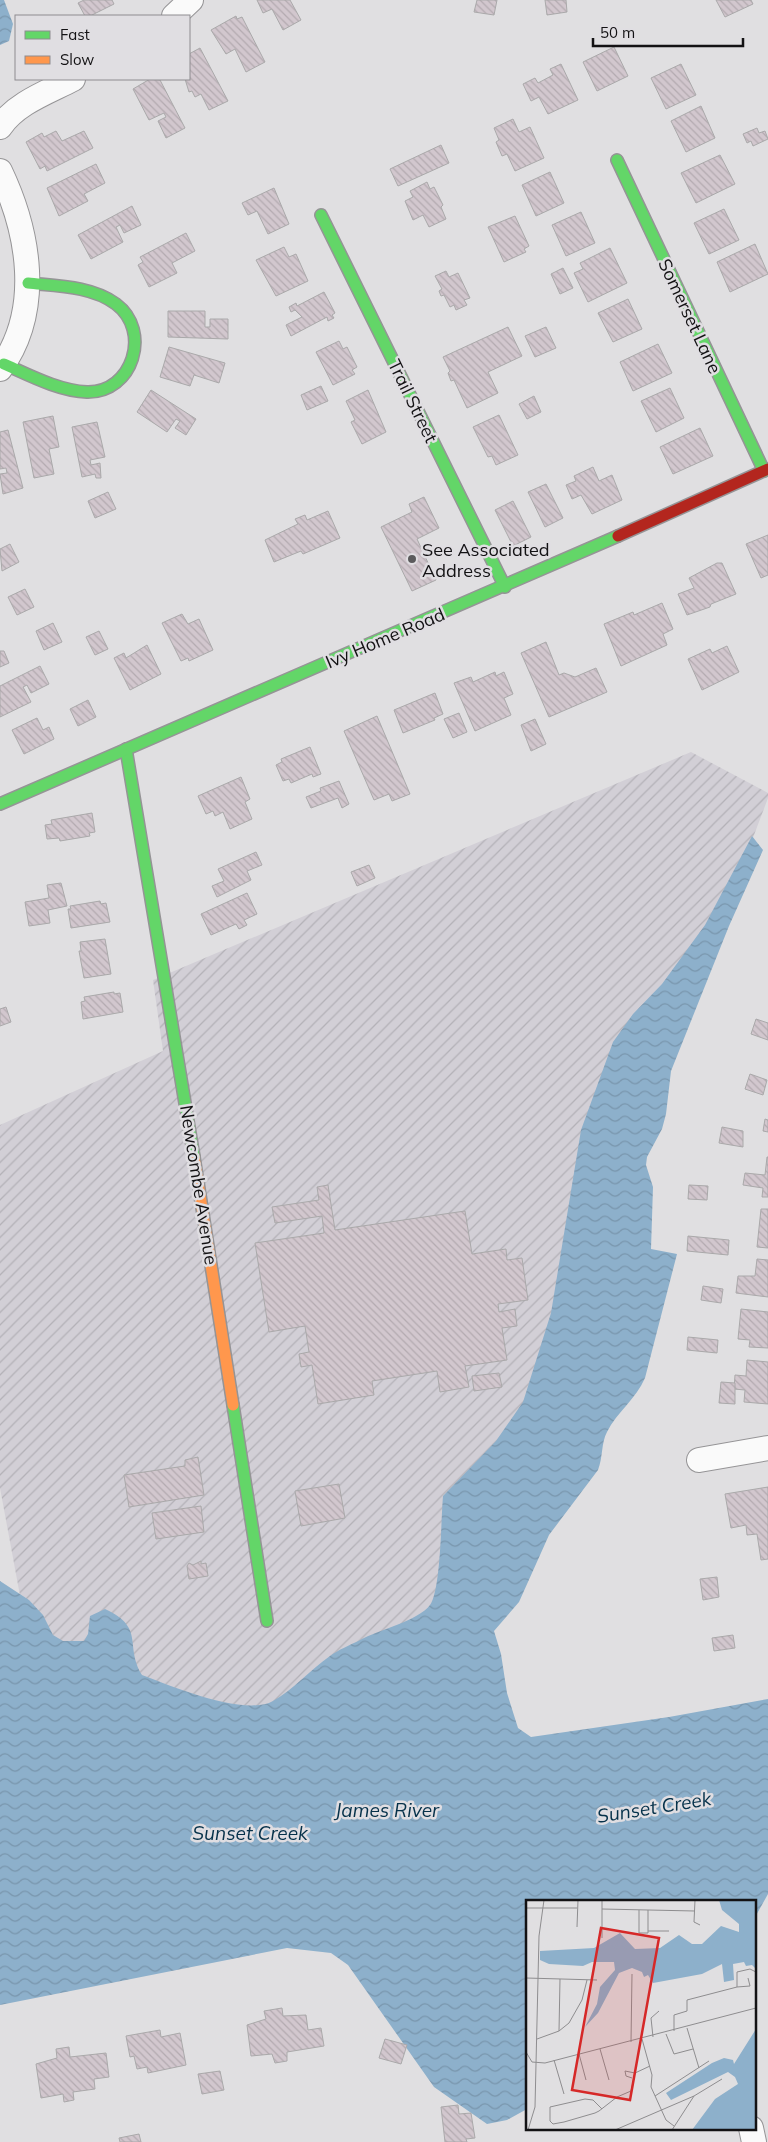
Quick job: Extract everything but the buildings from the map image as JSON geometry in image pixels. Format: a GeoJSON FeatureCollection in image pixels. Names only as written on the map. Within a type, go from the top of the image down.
{"type":"FeatureCollection","features":[{"type":"Feature","properties":{"kind":"street"},"geometry":{"type":"LineString","coordinates":[[175,15],[191,0]]}},
{"type":"Feature","properties":{"kind":"street"},"geometry":{"type":"LineString","coordinates":[[0,127],[6,117],[20,106],[71,80]]}},
{"type":"Feature","properties":{"kind":"street","name":"Somerset Lane"},"geometry":{"type":"LineString","coordinates":[[617,160],[766,470]]}},
{"type":"Feature","properties":{"kind":"street"},"geometry":{"type":"LineString","coordinates":[[0,171],[13,198],[21,224],[28,283],[18,333],[2,367],[86,392],[109,386],[126,373],[134,358],[134,331],[125,312],[105,298],[74,289],[28,283]]}},
{"type":"Feature","properties":{"kind":"street","name":"Trail Street"},"geometry":{"type":"LineString","coordinates":[[321,215],[505,587]]}},
{"type":"Feature","properties":{"kind":"street","name":"Ivy Home Road"},"geometry":{"type":"LineString","coordinates":[[0,804],[505,587],[766,470]]}},
{"type":"Feature","properties":{"kind":"street","name":"Newcombe Avenue"},"geometry":{"type":"LineString","coordinates":[[126,749],[201,1196],[267,1621]]}},
{"type":"Feature","properties":{"kind":"street"},"geometry":{"type":"LineString","coordinates":[[699,1460],[768,1448]]}},
{"type":"Feature","properties":{"kind":"shaded area"},"geometry":{"type":"Polygon","coordinates":[[[691,752],[768,793],[768,798],[466,1599],[256,1715],[61,1651],[21,1601],[0,1488],[0,1125],[163,1051],[153,980],[691,752]]]}},
{"type":"Feature","properties":{"kind":"water"},"geometry":{"type":"Polygon","coordinates":[[[0,0],[4,0],[13,24],[9,41],[0,45],[0,0]]]}},
{"type":"Feature","properties":{"kind":"water","name":"James River"},"geometry":{"type":"Polygon","coordinates":[[[752,836],[763,850],[729,926],[671,1071],[666,1114],[662,1129],[647,1157],[646,1165],[653,1187],[651,1249],[677,1254],[645,1378],[637,1392],[607,1432],[598,1470],[549,1535],[519,1602],[494,1631],[501,1654],[507,1693],[518,1728],[531,1737],[669,1717],[768,1699],[768,1894],[756,1915],[756,1900],[526,1900],[526,2110],[507,2120],[487,2124],[434,2087],[348,1965],[331,1953],[287,1948],[0,2005],[0,1581],[29,1600],[43,1615],[53,1635],[63,1641],[84,1641],[88,1634],[90,1616],[105,1609],[118,1616],[126,1623],[130,1630],[134,1655],[142,1675],[208,1698],[245,1705],[261,1705],[273,1701],[337,1652],[368,1636],[417,1616],[424,1611],[434,1597],[436,1585],[443,1496],[496,1441],[523,1402],[551,1313],[581,1130],[613,1042],[633,1014],[662,984],[705,925],[752,836]]]}},
{"type":"Feature","properties":{"kind":"traffic: fast"},"geometry":{"type":"LineString","coordinates":[[617,160],[764,471]]}},
{"type":"Feature","properties":{"kind":"traffic: fast"},"geometry":{"type":"LineString","coordinates":[[321,215],[505,587]]}},
{"type":"Feature","properties":{"kind":"traffic: fast"},"geometry":{"type":"LineString","coordinates":[[4,364],[55,386],[87,392],[103,390],[116,382],[126,372],[132,358],[135,344],[133,329],[127,316],[116,304],[107,298],[85,290],[28,283]]}},
{"type":"Feature","properties":{"kind":"traffic: fast"},"geometry":{"type":"LineString","coordinates":[[0,804],[618,536]]}},
{"type":"Feature","properties":{"kind":"traffic: fast"},"geometry":{"type":"LineString","coordinates":[[126,749],[194,1157]]}},
{"type":"Feature","properties":{"kind":"traffic: fast"},"geometry":{"type":"LineString","coordinates":[[233,1405],[267,1621]]}},
{"type":"Feature","properties":{"kind":"traffic: slow"},"geometry":{"type":"LineString","coordinates":[[194,1157],[233,1405]]}},
{"type":"Feature","properties":{"kind":"traffic: jam"},"geometry":{"type":"LineString","coordinates":[[618,536],[768,469]]}},
{"type":"Feature","properties":{"kind":"place","name":"See Associated Address"},"geometry":{"type":"Point","coordinates":[412,559]}},
{"type":"Feature","properties":{"kind":"water label","name":"Sunset Creek"},"geometry":{"type":"Point","coordinates":[654,1807]}},
{"type":"Feature","properties":{"kind":"water label","name":"Sunset Creek"},"geometry":{"type":"Point","coordinates":[250,1833]}}]}
